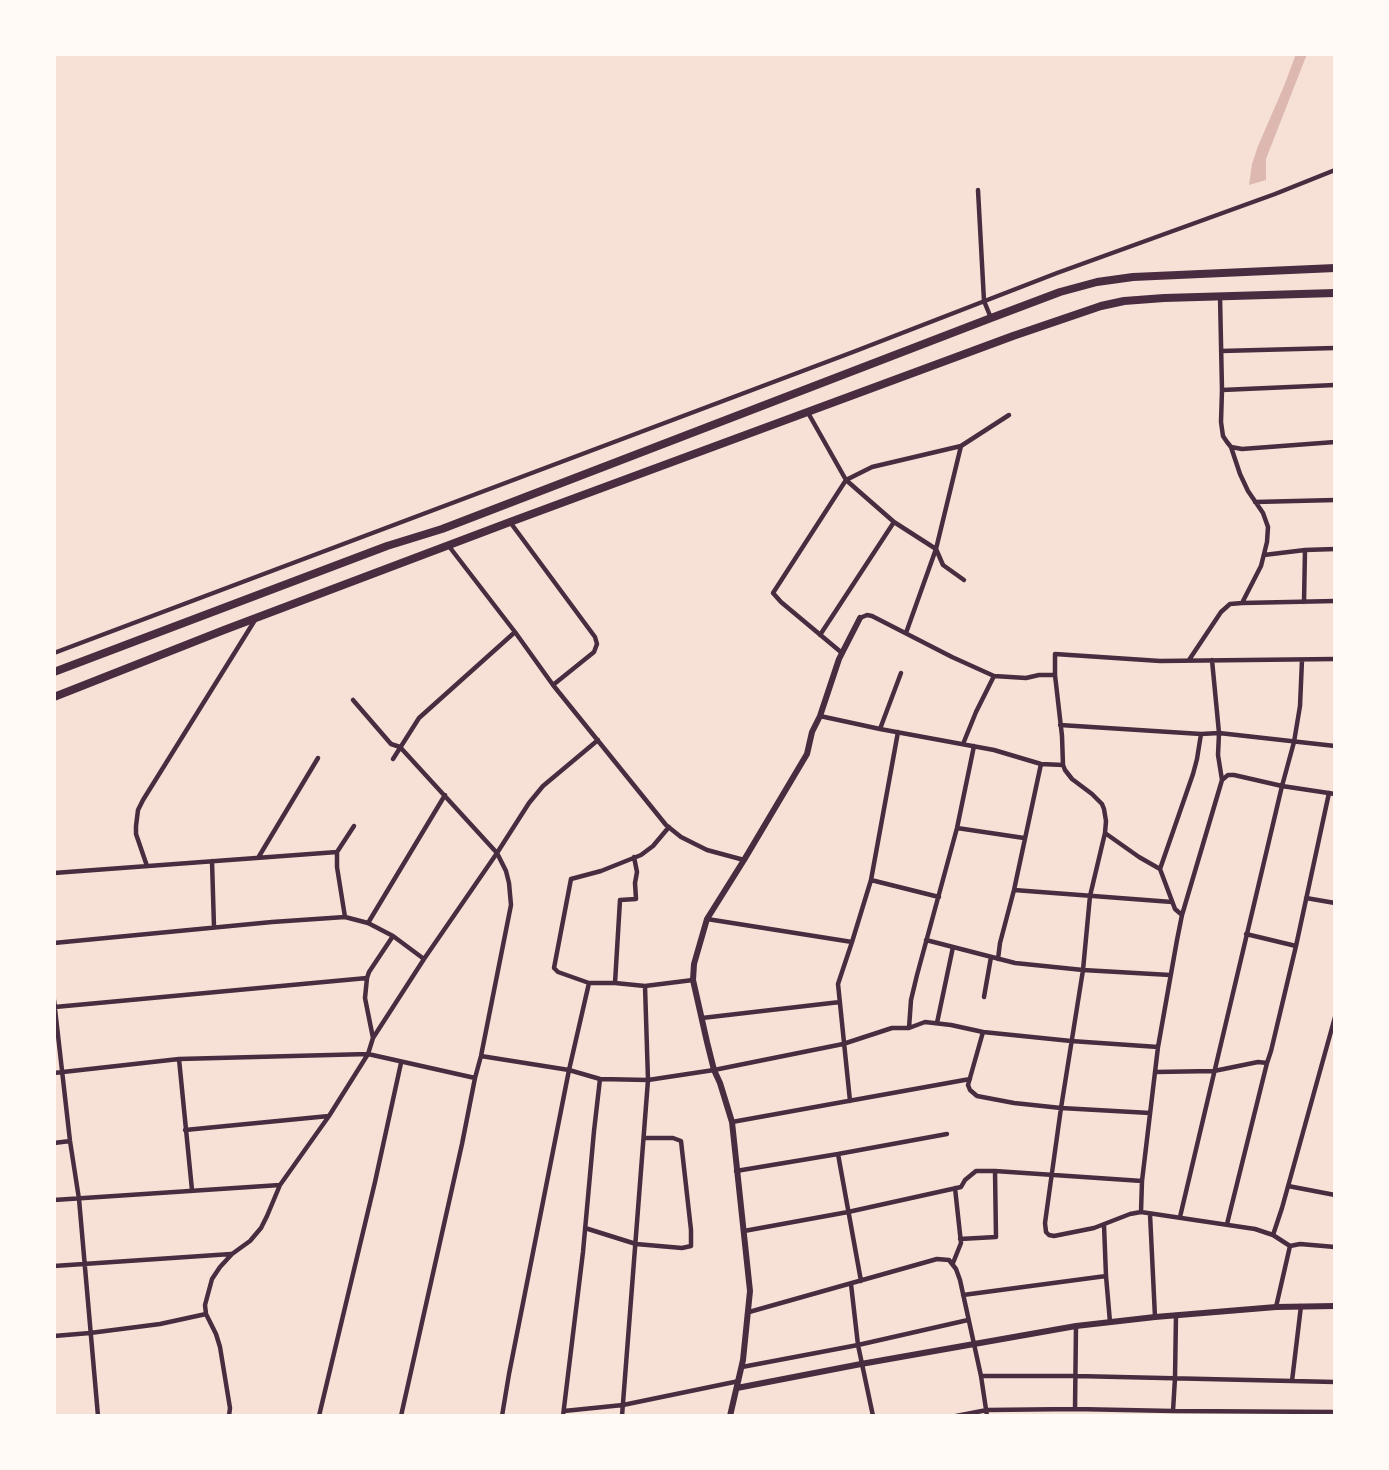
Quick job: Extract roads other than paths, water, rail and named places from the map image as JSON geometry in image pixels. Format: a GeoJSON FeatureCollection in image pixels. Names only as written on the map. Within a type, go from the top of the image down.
{"type":"FeatureCollection","features":[{"type":"Feature","properties":{"kind":"highway"},"geometry":{"type":"LineString","coordinates":[[54,672],[387,546],[442,529],[1060,292],[1112,279],[1335,268]]}},
{"type":"Feature","properties":{"kind":"highway"},"geometry":{"type":"LineString","coordinates":[[54,697],[256,618],[807,411],[1101,306],[1154,298],[1335,293]]}},
{"type":"Feature","properties":{"kind":"street"},"geometry":{"type":"LineString","coordinates":[[54,653],[1335,170]]}},
{"type":"Feature","properties":{"kind":"street"},"geometry":{"type":"LineString","coordinates":[[978,190],[984,301],[991,318]]}},
{"type":"Feature","properties":{"kind":"street"},"geometry":{"type":"LineString","coordinates":[[1220,296],[1223,436],[1231,447],[1240,474],[1263,513],[1268,527],[1261,566],[1242,603]]}},
{"type":"Feature","properties":{"kind":"street"},"geometry":{"type":"LineString","coordinates":[[1221,351],[1335,348]]}},
{"type":"Feature","properties":{"kind":"street"},"geometry":{"type":"LineString","coordinates":[[1222,390],[1335,385]]}},
{"type":"Feature","properties":{"kind":"street"},"geometry":{"type":"LineString","coordinates":[[807,411],[846,480],[894,522],[936,549],[943,565],[964,580]]}},
{"type":"Feature","properties":{"kind":"street"},"geometry":{"type":"LineString","coordinates":[[842,653],[781,602],[774,593],[846,480],[872,467],[961,446],[1009,415]]}},
{"type":"Feature","properties":{"kind":"street"},"geometry":{"type":"LineString","coordinates":[[1231,447],[1242,449],[1335,442]]}},
{"type":"Feature","properties":{"kind":"street"},"geometry":{"type":"LineString","coordinates":[[906,633],[936,549],[961,446]]}},
{"type":"Feature","properties":{"kind":"street"},"geometry":{"type":"LineString","coordinates":[[1255,502],[1335,500]]}},
{"type":"Feature","properties":{"kind":"street"},"geometry":{"type":"LineString","coordinates":[[510,522],[595,636],[597,644],[594,652],[553,686]]}},
{"type":"Feature","properties":{"kind":"street"},"geometry":{"type":"LineString","coordinates":[[820,635],[894,522]]}},
{"type":"Feature","properties":{"kind":"street"},"geometry":{"type":"LineString","coordinates":[[448,546],[515,632],[553,686],[669,827],[681,837],[707,850],[744,860]]}},
{"type":"Feature","properties":{"kind":"street"},"geometry":{"type":"LineString","coordinates":[[1263,555],[1335,549]]}},
{"type":"Feature","properties":{"kind":"street"},"geometry":{"type":"LineString","coordinates":[[1304,602],[1305,550]]}},
{"type":"Feature","properties":{"kind":"street"},"geometry":{"type":"LineString","coordinates":[[1189,660],[1221,612],[1230,604],[1335,601]]}},
{"type":"Feature","properties":{"kind":"street"},"geometry":{"type":"LineString","coordinates":[[730,1416],[742,1367],[750,1291],[732,1122],[714,1070],[693,980],[694,964],[707,919],[807,754],[812,732],[820,716],[833,674],[860,618],[867,615],[872,616],[994,676],[1026,678],[1055,675]]}},
{"type":"Feature","properties":{"kind":"street"},"geometry":{"type":"LineString","coordinates":[[147,866],[136,834],[138,810],[256,618]]}},
{"type":"Feature","properties":{"kind":"street"},"geometry":{"type":"LineString","coordinates":[[393,759],[419,718],[515,632]]}},
{"type":"Feature","properties":{"kind":"street"},"geometry":{"type":"LineString","coordinates":[[1335,659],[1160,661],[1055,654],[1063,765],[1072,779],[1101,804],[1106,822],[1090,896],[1083,970],[1045,1223],[1046,1232],[1054,1236],[1104,1225],[1141,1212],[1255,1229],[1273,1235],[1290,1246],[1300,1244],[1335,1247]]}},
{"type":"Feature","properties":{"kind":"street"},"geometry":{"type":"LineString","coordinates":[[1141,1212],[1142,1181],[1158,1047],[1170,975],[1182,915],[1222,780],[1218,755],[1212,660]]}},
{"type":"Feature","properties":{"kind":"street"},"geometry":{"type":"LineString","coordinates":[[1180,1217],[1246,934],[1294,742],[1300,706],[1302,660]]}},
{"type":"Feature","properties":{"kind":"street"},"geometry":{"type":"LineString","coordinates":[[880,729],[901,673]]}},
{"type":"Feature","properties":{"kind":"street"},"geometry":{"type":"LineString","coordinates":[[963,744],[970,724],[994,676]]}},
{"type":"Feature","properties":{"kind":"street"},"geometry":{"type":"LineString","coordinates":[[353,700],[391,744],[400,747],[497,852],[506,871],[511,904],[481,1056],[401,1416]]}},
{"type":"Feature","properties":{"kind":"street"},"geometry":{"type":"LineString","coordinates":[[820,716],[994,750],[1041,764],[1063,765]]}},
{"type":"Feature","properties":{"kind":"street"},"geometry":{"type":"LineString","coordinates":[[1060,725],[1201,734],[1218,733],[1335,746]]}},
{"type":"Feature","properties":{"kind":"street"},"geometry":{"type":"LineString","coordinates":[[850,1101],[838,984],[871,880],[898,732]]}},
{"type":"Feature","properties":{"kind":"street"},"geometry":{"type":"LineString","coordinates":[[1182,915],[1175,909],[1160,869],[1193,774],[1201,734]]}},
{"type":"Feature","properties":{"kind":"street"},"geometry":{"type":"LineString","coordinates":[[229,1416],[230,1408],[220,1347],[206,1314],[205,1305],[212,1279],[232,1254],[250,1242],[261,1228],[280,1185],[329,1116],[368,1054],[373,1038],[529,803],[543,786],[598,740]]}},
{"type":"Feature","properties":{"kind":"street"},"geometry":{"type":"LineString","coordinates":[[909,1028],[911,1000],[957,828],[974,746]]}},
{"type":"Feature","properties":{"kind":"street"},"geometry":{"type":"LineString","coordinates":[[258,858],[318,758]]}},
{"type":"Feature","properties":{"kind":"street"},"geometry":{"type":"LineString","coordinates":[[998,959],[1041,764]]}},
{"type":"Feature","properties":{"kind":"street"},"geometry":{"type":"LineString","coordinates":[[1222,780],[1228,774],[1282,786],[1335,794]]}},
{"type":"Feature","properties":{"kind":"street"},"geometry":{"type":"LineString","coordinates":[[1227,1224],[1296,946],[1329,794]]}},
{"type":"Feature","properties":{"kind":"street"},"geometry":{"type":"LineString","coordinates":[[368,923],[445,795]]}},
{"type":"Feature","properties":{"kind":"street"},"geometry":{"type":"LineString","coordinates":[[345,917],[337,867],[337,852],[354,826]]}},
{"type":"Feature","properties":{"kind":"street"},"geometry":{"type":"LineString","coordinates":[[669,827],[653,846],[634,857],[601,871],[571,879],[554,968],[558,972],[589,983],[645,986],[693,980]]}},
{"type":"Feature","properties":{"kind":"street"},"geometry":{"type":"LineString","coordinates":[[957,828],[1024,838]]}},
{"type":"Feature","properties":{"kind":"street"},"geometry":{"type":"LineString","coordinates":[[1105,833],[1160,869]]}},
{"type":"Feature","properties":{"kind":"street"},"geometry":{"type":"LineString","coordinates":[[54,873],[337,852]]}},
{"type":"Feature","properties":{"kind":"street"},"geometry":{"type":"LineString","coordinates":[[615,983],[620,900],[636,899],[637,872],[634,857]]}},
{"type":"Feature","properties":{"kind":"street"},"geometry":{"type":"LineString","coordinates":[[212,861],[214,927]]}},
{"type":"Feature","properties":{"kind":"street"},"geometry":{"type":"LineString","coordinates":[[871,880],[939,897]]}},
{"type":"Feature","properties":{"kind":"street"},"geometry":{"type":"LineString","coordinates":[[1014,890],[1172,902]]}},
{"type":"Feature","properties":{"kind":"street"},"geometry":{"type":"LineString","coordinates":[[1306,898],[1335,903]]}},
{"type":"Feature","properties":{"kind":"street"},"geometry":{"type":"LineString","coordinates":[[54,943],[345,917],[368,923],[393,936],[424,959]]}},
{"type":"Feature","properties":{"kind":"street"},"geometry":{"type":"LineString","coordinates":[[707,919],[852,942]]}},
{"type":"Feature","properties":{"kind":"street"},"geometry":{"type":"LineString","coordinates":[[1246,934],[1296,946]]}},
{"type":"Feature","properties":{"kind":"street"},"geometry":{"type":"LineString","coordinates":[[373,1038],[365,998],[367,978],[393,936]]}},
{"type":"Feature","properties":{"kind":"street"},"geometry":{"type":"LineString","coordinates":[[926,940],[1015,963],[1170,975]]}},
{"type":"Feature","properties":{"kind":"street"},"geometry":{"type":"LineString","coordinates":[[937,1023],[953,947]]}},
{"type":"Feature","properties":{"kind":"street"},"geometry":{"type":"LineString","coordinates":[[984,996],[991,957]]}},
{"type":"Feature","properties":{"kind":"street"},"geometry":{"type":"LineString","coordinates":[[55,1007],[367,978]]}},
{"type":"Feature","properties":{"kind":"street"},"geometry":{"type":"LineString","coordinates":[[502,1416],[569,1070],[589,983]]}},
{"type":"Feature","properties":{"kind":"street"},"geometry":{"type":"LineString","coordinates":[[622,1416],[648,1080],[645,986]]}},
{"type":"Feature","properties":{"kind":"street"},"geometry":{"type":"LineString","coordinates":[[54,1000],[79,1199],[98,1416]]}},
{"type":"Feature","properties":{"kind":"street"},"geometry":{"type":"LineString","coordinates":[[702,1018],[840,1002]]}},
{"type":"Feature","properties":{"kind":"street"},"geometry":{"type":"LineString","coordinates":[[1273,1235],[1335,1017]]}},
{"type":"Feature","properties":{"kind":"street"},"geometry":{"type":"LineString","coordinates":[[481,1056],[569,1070],[600,1078],[648,1080],[714,1070],[843,1044],[892,1028],[909,1028],[925,1023],[937,1023],[983,1032],[1158,1047]]}},
{"type":"Feature","properties":{"kind":"street"},"geometry":{"type":"LineString","coordinates":[[983,1032],[968,1084],[970,1090],[977,1096],[1061,1108],[1150,1113]]}},
{"type":"Feature","properties":{"kind":"street"},"geometry":{"type":"LineString","coordinates":[[54,1073],[179,1059],[368,1054],[475,1078]]}},
{"type":"Feature","properties":{"kind":"street"},"geometry":{"type":"LineString","coordinates":[[179,1059],[192,1190]]}},
{"type":"Feature","properties":{"kind":"street"},"geometry":{"type":"LineString","coordinates":[[1155,1072],[1214,1071],[1258,1062],[1267,1063]]}},
{"type":"Feature","properties":{"kind":"street"},"geometry":{"type":"LineString","coordinates":[[319,1416],[401,1063]]}},
{"type":"Feature","properties":{"kind":"street"},"geometry":{"type":"LineString","coordinates":[[600,1078],[563,1413],[623,1405],[739,1380]]}},
{"type":"Feature","properties":{"kind":"street"},"geometry":{"type":"LineString","coordinates":[[732,1122],[970,1079]]}},
{"type":"Feature","properties":{"kind":"street"},"geometry":{"type":"LineString","coordinates":[[185,1130],[329,1116]]}},
{"type":"Feature","properties":{"kind":"street"},"geometry":{"type":"LineString","coordinates":[[736,1171],[947,1134]]}},
{"type":"Feature","properties":{"kind":"street"},"geometry":{"type":"LineString","coordinates":[[585,1227],[636,1244],[682,1248],[691,1246],[692,1230],[681,1141],[673,1138],[644,1138]]}},
{"type":"Feature","properties":{"kind":"street"},"geometry":{"type":"LineString","coordinates":[[54,1143],[70,1141]]}},
{"type":"Feature","properties":{"kind":"street"},"geometry":{"type":"LineString","coordinates":[[838,1154],[861,1281]]}},
{"type":"Feature","properties":{"kind":"street"},"geometry":{"type":"LineString","coordinates":[[744,1231],[848,1212],[961,1187],[965,1180],[976,1171],[1142,1181]]}},
{"type":"Feature","properties":{"kind":"street"},"geometry":{"type":"LineString","coordinates":[[960,1239],[996,1237],[995,1171]]}},
{"type":"Feature","properties":{"kind":"street"},"geometry":{"type":"LineString","coordinates":[[54,1200],[280,1185]]}},
{"type":"Feature","properties":{"kind":"street"},"geometry":{"type":"LineString","coordinates":[[1288,1186],[1335,1195]]}},
{"type":"Feature","properties":{"kind":"street"},"geometry":{"type":"LineString","coordinates":[[953,1263],[961,1243],[956,1188]]}},
{"type":"Feature","properties":{"kind":"street"},"geometry":{"type":"LineString","coordinates":[[1150,1214],[1155,1317]]}},
{"type":"Feature","properties":{"kind":"street"},"geometry":{"type":"LineString","coordinates":[[1104,1225],[1110,1322]]}},
{"type":"Feature","properties":{"kind":"street"},"geometry":{"type":"LineString","coordinates":[[1276,1307],[1290,1246]]}},
{"type":"Feature","properties":{"kind":"street"},"geometry":{"type":"LineString","coordinates":[[54,1266],[232,1254]]}},
{"type":"Feature","properties":{"kind":"street"},"geometry":{"type":"LineString","coordinates":[[748,1312],[937,1259],[949,1260],[956,1269],[963,1294],[987,1413]]}},
{"type":"Feature","properties":{"kind":"street"},"geometry":{"type":"LineString","coordinates":[[963,1294],[1106,1276]]}},
{"type":"Feature","properties":{"kind":"street"},"geometry":{"type":"LineString","coordinates":[[851,1284],[861,1364],[873,1416]]}},
{"type":"Feature","properties":{"kind":"street"},"geometry":{"type":"LineString","coordinates":[[1292,1381],[1301,1306]]}},
{"type":"Feature","properties":{"kind":"street"},"geometry":{"type":"LineString","coordinates":[[737,1388],[1076,1326],[1276,1307],[1335,1306]]}},
{"type":"Feature","properties":{"kind":"street"},"geometry":{"type":"LineString","coordinates":[[54,1336],[160,1324],[206,1314]]}},
{"type":"Feature","properties":{"kind":"street"},"geometry":{"type":"LineString","coordinates":[[1173,1411],[1176,1315]]}},
{"type":"Feature","properties":{"kind":"street"},"geometry":{"type":"LineString","coordinates":[[742,1367],[858,1345],[968,1320]]}},
{"type":"Feature","properties":{"kind":"street"},"geometry":{"type":"LineString","coordinates":[[1075,1409],[1076,1326]]}},
{"type":"Feature","properties":{"kind":"street"},"geometry":{"type":"LineString","coordinates":[[981,1376],[1335,1382]]}},
{"type":"Feature","properties":{"kind":"street"},"geometry":{"type":"LineString","coordinates":[[956,1416],[987,1413],[1056,1413],[1075,1409],[1335,1412]]}}]}
